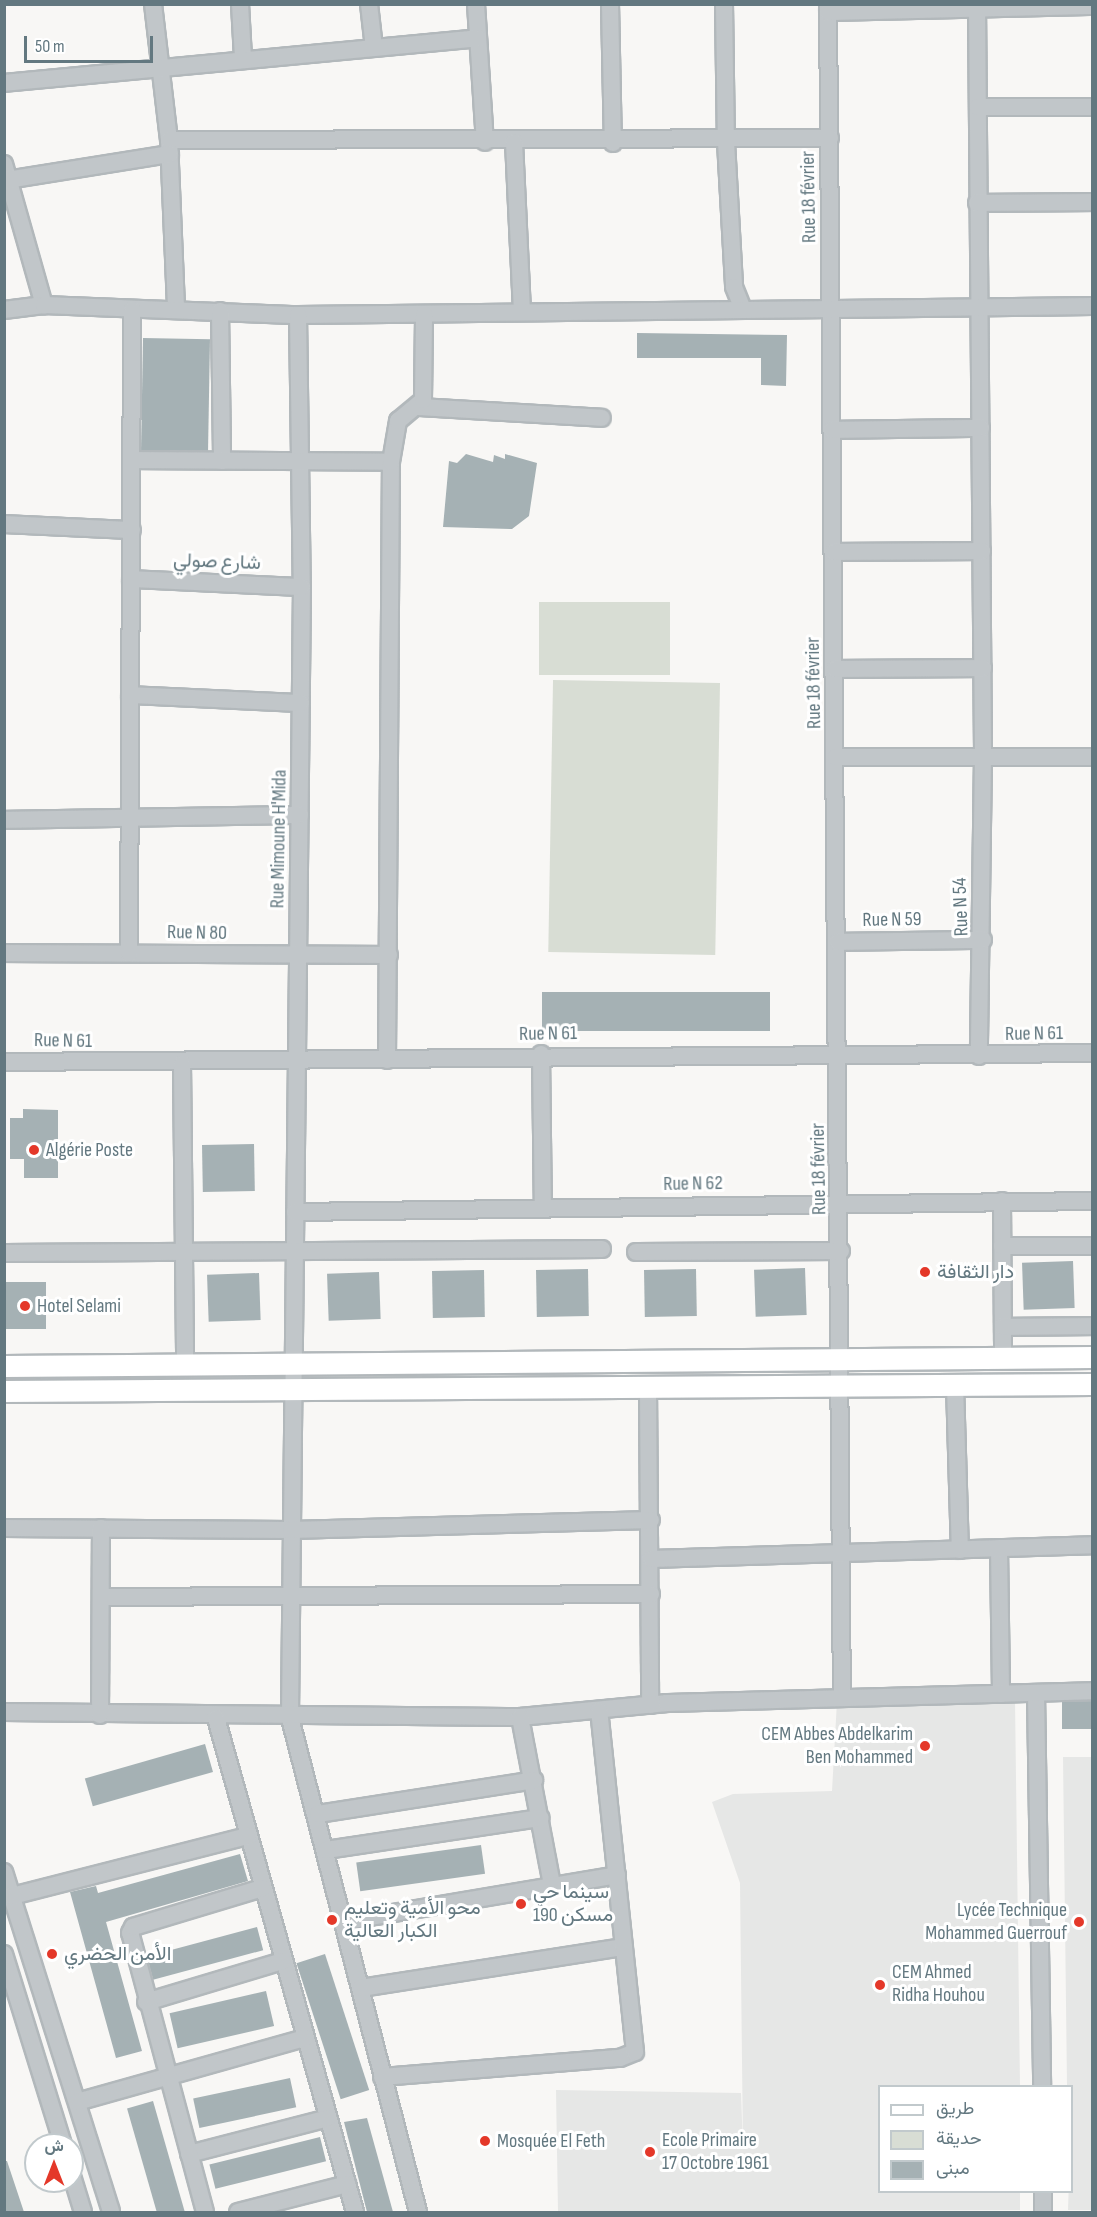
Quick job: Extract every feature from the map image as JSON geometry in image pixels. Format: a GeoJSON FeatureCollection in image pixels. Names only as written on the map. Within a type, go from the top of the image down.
{"type":"FeatureCollection","features":[{"type":"Feature","properties":{"kind":"main road"},"geometry":{"type":"LineString","coordinates":[[4,1366],[185,1363],[842,1362],[1092,1357]]}},
{"type":"Feature","properties":{"kind":"main road"},"geometry":{"type":"LineString","coordinates":[[4,1391],[1092,1384]]}},
{"type":"Feature","properties":{"kind":"street"},"geometry":{"type":"LineString","coordinates":[[153,4],[169,147],[176,309]]}},
{"type":"Feature","properties":{"kind":"street"},"geometry":{"type":"LineString","coordinates":[[240,4],[243,58]]}},
{"type":"Feature","properties":{"kind":"street"},"geometry":{"type":"LineString","coordinates":[[369,4],[374,48]]}},
{"type":"Feature","properties":{"kind":"street"},"geometry":{"type":"LineString","coordinates":[[476,4],[485,142]]}},
{"type":"Feature","properties":{"kind":"street"},"geometry":{"type":"LineString","coordinates":[[610,4],[613,143]]}},
{"type":"Feature","properties":{"kind":"street"},"geometry":{"type":"LineString","coordinates":[[724,4],[726,142],[734,287],[741,307]]}},
{"type":"Feature","properties":{"kind":"street","name":"Rue N 54"},"geometry":{"type":"LineString","coordinates":[[977,6],[983,668],[983,940],[979,1056]]}},
{"type":"Feature","properties":{"kind":"street"},"geometry":{"type":"LineString","coordinates":[[828,8],[1092,6]]}},
{"type":"Feature","properties":{"kind":"street","name":"Rue 18 février"},"geometry":{"type":"LineString","coordinates":[[828,8],[842,1362],[842,1698]]}},
{"type":"Feature","properties":{"kind":"street"},"geometry":{"type":"LineString","coordinates":[[4,83],[159,65],[478,38]]}},
{"type":"Feature","properties":{"kind":"street"},"geometry":{"type":"LineString","coordinates":[[978,107],[1092,107]]}},
{"type":"Feature","properties":{"kind":"street"},"geometry":{"type":"LineString","coordinates":[[44,304],[6,172],[169,147],[485,142],[726,142],[830,138]]}},
{"type":"Feature","properties":{"kind":"street"},"geometry":{"type":"LineString","coordinates":[[514,142],[522,311]]}},
{"type":"Feature","properties":{"kind":"street"},"geometry":{"type":"LineString","coordinates":[[977,202],[1092,202]]}},
{"type":"Feature","properties":{"kind":"street"},"geometry":{"type":"LineString","coordinates":[[4,310],[44,304],[132,310],[220,310],[298,315],[741,307],[1092,306]]}},
{"type":"Feature","properties":{"kind":"street"},"geometry":{"type":"LineString","coordinates":[[129,953],[132,310]]}},
{"type":"Feature","properties":{"kind":"street"},"geometry":{"type":"LineString","coordinates":[[220,310],[222,461]]}},
{"type":"Feature","properties":{"kind":"street"},"geometry":{"type":"LineString","coordinates":[[419,407],[424,314]]}},
{"type":"Feature","properties":{"kind":"street","name":"Rue Mimoune H'Mida"},"geometry":{"type":"LineString","coordinates":[[298,315],[302,703],[298,956],[293,1063],[295,1212],[291,1389],[290,1718],[346,1921],[382,2077],[418,2212]]}},
{"type":"Feature","properties":{"kind":"street"},"geometry":{"type":"LineString","coordinates":[[387,1060],[391,462],[398,421],[419,407],[602,418]]}},
{"type":"Feature","properties":{"kind":"street"},"geometry":{"type":"LineString","coordinates":[[832,430],[981,428]]}},
{"type":"Feature","properties":{"kind":"street"},"geometry":{"type":"LineString","coordinates":[[132,460],[391,462]]}},
{"type":"Feature","properties":{"kind":"street"},"geometry":{"type":"LineString","coordinates":[[4,524],[132,530]]}},
{"type":"Feature","properties":{"kind":"street"},"geometry":{"type":"LineString","coordinates":[[834,552],[982,551]]}},
{"type":"Feature","properties":{"kind":"street","name":"شارع صولي"},"geometry":{"type":"LineString","coordinates":[[130,579],[302,586]]}},
{"type":"Feature","properties":{"kind":"street"},"geometry":{"type":"LineString","coordinates":[[835,669],[983,668]]}},
{"type":"Feature","properties":{"kind":"street"},"geometry":{"type":"LineString","coordinates":[[130,695],[302,703]]}},
{"type":"Feature","properties":{"kind":"street"},"geometry":{"type":"LineString","coordinates":[[836,757],[1092,757]]}},
{"type":"Feature","properties":{"kind":"street"},"geometry":{"type":"LineString","coordinates":[[4,820],[130,820],[300,815]]}},
{"type":"Feature","properties":{"kind":"street","name":"Rue N 59"},"geometry":{"type":"LineString","coordinates":[[838,942],[983,940]]}},
{"type":"Feature","properties":{"kind":"street","name":"Rue N 80"},"geometry":{"type":"LineString","coordinates":[[4,953],[389,955]]}},
{"type":"Feature","properties":{"kind":"street","name":"Rue N 61"},"geometry":{"type":"LineString","coordinates":[[4,1062],[293,1063],[541,1054],[979,1056],[1092,1053]]}},
{"type":"Feature","properties":{"kind":"street"},"geometry":{"type":"LineString","coordinates":[[541,1054],[543,1208]]}},
{"type":"Feature","properties":{"kind":"street"},"geometry":{"type":"LineString","coordinates":[[182,1064],[185,1363]]}},
{"type":"Feature","properties":{"kind":"street","name":"Rue N 62"},"geometry":{"type":"LineString","coordinates":[[295,1212],[840,1201],[1092,1201]]}},
{"type":"Feature","properties":{"kind":"street"},"geometry":{"type":"LineString","coordinates":[[1002,1201],[1003,1359]]}},
{"type":"Feature","properties":{"kind":"street"},"geometry":{"type":"LineString","coordinates":[[1002,1246],[1092,1246]]}},
{"type":"Feature","properties":{"kind":"street"},"geometry":{"type":"LineString","coordinates":[[4,1253],[293,1253],[602,1249]]}},
{"type":"Feature","properties":{"kind":"street"},"geometry":{"type":"LineString","coordinates":[[636,1252],[841,1251]]}},
{"type":"Feature","properties":{"kind":"street"},"geometry":{"type":"LineString","coordinates":[[1003,1327],[1092,1326]]}},
{"type":"Feature","properties":{"kind":"street"},"geometry":{"type":"LineString","coordinates":[[955,1385],[960,1550]]}},
{"type":"Feature","properties":{"kind":"street"},"geometry":{"type":"LineString","coordinates":[[648,1388],[651,1520],[650,1705]]}},
{"type":"Feature","properties":{"kind":"street"},"geometry":{"type":"LineString","coordinates":[[4,1528],[291,1530],[651,1520]]}},
{"type":"Feature","properties":{"kind":"street"},"geometry":{"type":"LineString","coordinates":[[100,1716],[101,1528]]}},
{"type":"Feature","properties":{"kind":"street"},"geometry":{"type":"LineString","coordinates":[[651,1559],[1092,1545]]}},
{"type":"Feature","properties":{"kind":"street"},"geometry":{"type":"LineString","coordinates":[[999,1548],[1001,1694]]}},
{"type":"Feature","properties":{"kind":"street"},"geometry":{"type":"LineString","coordinates":[[102,1597],[290,1598],[651,1594]]}},
{"type":"Feature","properties":{"kind":"street"},"geometry":{"type":"LineString","coordinates":[[4,1712],[216,1718],[520,1717],[599,1712],[650,1705],[1092,1691]]}},
{"type":"Feature","properties":{"kind":"street"},"geometry":{"type":"LineString","coordinates":[[1036,1693],[1042,2085]]}},
{"type":"Feature","properties":{"kind":"street"},"geometry":{"type":"LineString","coordinates":[[382,2077],[630,2057],[638,2043],[624,1947],[599,1712]]}},
{"type":"Feature","properties":{"kind":"street"},"geometry":{"type":"LineString","coordinates":[[520,1717],[534,1780],[552,1885]]}},
{"type":"Feature","properties":{"kind":"street"},"geometry":{"type":"LineString","coordinates":[[216,1718],[355,2212]]}},
{"type":"Feature","properties":{"kind":"street"},"geometry":{"type":"LineString","coordinates":[[318,1814],[534,1780]]}},
{"type":"Feature","properties":{"kind":"street"},"geometry":{"type":"LineString","coordinates":[[326,1850],[540,1818]]}},
{"type":"Feature","properties":{"kind":"street"},"geometry":{"type":"LineString","coordinates":[[12,1896],[248,1836]]}},
{"type":"Feature","properties":{"kind":"street"},"geometry":{"type":"LineString","coordinates":[[4,1872],[111,2212]]}},
{"type":"Feature","properties":{"kind":"street"},"geometry":{"type":"LineString","coordinates":[[346,1921],[617,1875]]}},
{"type":"Feature","properties":{"kind":"street"},"geometry":{"type":"LineString","coordinates":[[205,2212],[130,1942],[133,1927],[262,1888]]}},
{"type":"Feature","properties":{"kind":"street"},"geometry":{"type":"LineString","coordinates":[[361,1988],[624,1947]]}},
{"type":"Feature","properties":{"kind":"street"},"geometry":{"type":"LineString","coordinates":[[4,1954],[8,1979],[59,2133]]}},
{"type":"Feature","properties":{"kind":"street"},"geometry":{"type":"LineString","coordinates":[[146,2002],[283,1961]]}},
{"type":"Feature","properties":{"kind":"street"},"geometry":{"type":"LineString","coordinates":[[8,1979],[36,1970]]}},
{"type":"Feature","properties":{"kind":"street"},"geometry":{"type":"LineString","coordinates":[[77,2102],[305,2038]]}},
{"type":"Feature","properties":{"kind":"street"},"geometry":{"type":"LineString","coordinates":[[189,2154],[328,2118]]}},
{"type":"Feature","properties":{"kind":"street"},"geometry":{"type":"LineString","coordinates":[[238,2212],[347,2184]]}},
{"type":"Feature","properties":{"kind":"street"},"geometry":{"type":"LineString","coordinates":[[77,2193],[83,2212]]}},
{"type":"Feature","properties":{"kind":"street"},"geometry":{"type":"LineString","coordinates":[[1043,2193],[1043,2212]]}},
{"type":"Feature","properties":{"kind":"shaded area","name":"CEM Ahmed Ridha Houhou"},"geometry":{"type":"Polygon","coordinates":[[[1015,1700],[1020,2085],[878,2085],[878,2193],[1020,2193],[1020,2210],[558,2212],[556,2090],[741,2093],[743,2149],[740,1883],[712,1802],[733,1794],[832,1791],[837,1701],[1015,1700]]]}},
{"type":"Feature","properties":{"kind":"shaded area","name":"Lycée Technique Mohammed Guerrouf"},"geometry":{"type":"Polygon","coordinates":[[[1063,1757],[1092,1757],[1092,2210],[1068,2210],[1069,2193],[1073,2193],[1073,2085],[1067,2085],[1063,1757]]]}},
{"type":"Feature","properties":{"kind":"green space"},"geometry":{"type":"Polygon","coordinates":[[[539,602],[670,602],[670,675],[539,675],[539,602]]]}},
{"type":"Feature","properties":{"kind":"green space"},"geometry":{"type":"Polygon","coordinates":[[[553,680],[720,683],[715,955],[548,952],[553,680]]]}},
{"type":"Feature","properties":{"kind":"building"},"geometry":{"type":"Polygon","coordinates":[[[637,333],[787,335],[786,386],[761,385],[761,358],[637,358],[637,333]]]}},
{"type":"Feature","properties":{"kind":"building"},"geometry":{"type":"Polygon","coordinates":[[[143,338],[210,339],[208,451],[141,450],[143,338]]]}},
{"type":"Feature","properties":{"kind":"building"},"geometry":{"type":"Polygon","coordinates":[[[466,454],[493,462],[494,455],[505,459],[505,454],[537,463],[529,516],[512,529],[443,527],[449,461],[457,463],[466,454]]]}},
{"type":"Feature","properties":{"kind":"building"},"geometry":{"type":"Polygon","coordinates":[[[542,992],[770,992],[770,1031],[542,1031],[542,992]]]}},
{"type":"Feature","properties":{"kind":"building","name":"Algérie Poste"},"geometry":{"type":"Polygon","coordinates":[[[23,1109],[58,1110],[58,1178],[24,1178],[24,1159],[10,1159],[10,1118],[23,1118],[23,1109]]]}},
{"type":"Feature","properties":{"kind":"building"},"geometry":{"type":"Polygon","coordinates":[[[254,1144],[255,1191],[203,1192],[202,1145],[254,1144]]]}},
{"type":"Feature","properties":{"kind":"building"},"geometry":{"type":"Polygon","coordinates":[[[1073,1261],[1075,1308],[1024,1310],[1022,1263],[1073,1261]]]}},
{"type":"Feature","properties":{"kind":"building"},"geometry":{"type":"Polygon","coordinates":[[[805,1268],[807,1315],[756,1317],[754,1270],[805,1268]]]}},
{"type":"Feature","properties":{"kind":"building"},"geometry":{"type":"Polygon","coordinates":[[[588,1269],[589,1316],[537,1317],[536,1270],[588,1269]]]}},
{"type":"Feature","properties":{"kind":"building"},"geometry":{"type":"Polygon","coordinates":[[[696,1269],[697,1316],[645,1317],[644,1270],[696,1269]]]}},
{"type":"Feature","properties":{"kind":"building"},"geometry":{"type":"Polygon","coordinates":[[[484,1270],[485,1317],[433,1318],[432,1271],[484,1270]]]}},
{"type":"Feature","properties":{"kind":"building"},"geometry":{"type":"Polygon","coordinates":[[[379,1272],[381,1319],[329,1321],[327,1274],[379,1272]]]}},
{"type":"Feature","properties":{"kind":"building"},"geometry":{"type":"Polygon","coordinates":[[[259,1273],[261,1320],[209,1322],[207,1275],[259,1273]]]}},
{"type":"Feature","properties":{"kind":"building","name":"Hotel Selami"},"geometry":{"type":"Polygon","coordinates":[[[4,1282],[46,1282],[46,1329],[4,1329],[4,1282]]]}},
{"type":"Feature","properties":{"kind":"building"},"geometry":{"type":"Polygon","coordinates":[[[1062,1701],[1092,1701],[1092,1729],[1062,1729],[1062,1701]]]}},
{"type":"Feature","properties":{"kind":"building"},"geometry":{"type":"Polygon","coordinates":[[[205,1744],[213,1772],[93,1806],[85,1778],[205,1744]]]}},
{"type":"Feature","properties":{"kind":"building"},"geometry":{"type":"Polygon","coordinates":[[[481,1845],[485,1874],[360,1891],[356,1863],[481,1845]]]}},
{"type":"Feature","properties":{"kind":"building"},"geometry":{"type":"Polygon","coordinates":[[[240,1854],[248,1881],[106,1922],[142,2051],[116,2058],[70,1892],[96,1886],[98,1893],[240,1854]]]}},
{"type":"Feature","properties":{"kind":"building"},"geometry":{"type":"Polygon","coordinates":[[[257,1927],[263,1950],[153,1980],[147,1957],[257,1927]]]}},
{"type":"Feature","properties":{"kind":"building"},"geometry":{"type":"Polygon","coordinates":[[[325,1954],[369,2090],[341,2099],[296,1963],[325,1954]]]}},
{"type":"Feature","properties":{"kind":"building"},"geometry":{"type":"Polygon","coordinates":[[[266,1991],[274,2026],[178,2048],[170,2013],[266,1991]]]}},
{"type":"Feature","properties":{"kind":"building"},"geometry":{"type":"Polygon","coordinates":[[[290,2078],[296,2107],[199,2128],[193,2099],[290,2078]]]}},
{"type":"Feature","properties":{"kind":"building"},"geometry":{"type":"Polygon","coordinates":[[[153,2101],[185,2212],[157,2212],[127,2108],[153,2101]]]}},
{"type":"Feature","properties":{"kind":"building"},"geometry":{"type":"Polygon","coordinates":[[[367,2118],[393,2212],[367,2212],[344,2122],[367,2118]]]}},
{"type":"Feature","properties":{"kind":"building"},"geometry":{"type":"Polygon","coordinates":[[[320,2137],[326,2161],[215,2189],[209,2165],[320,2137]]]}},
{"type":"Feature","properties":{"kind":"building"},"geometry":{"type":"Polygon","coordinates":[[[4,2161],[7,2161],[24,2212],[4,2212],[4,2161]]]}},
{"type":"Feature","properties":{"kind":"place","name":"Algérie Poste"},"geometry":{"type":"Point","coordinates":[34,1150]}},
{"type":"Feature","properties":{"kind":"place","name":"دار الثقافة"},"geometry":{"type":"Point","coordinates":[925,1272]}},
{"type":"Feature","properties":{"kind":"place","name":"Hotel Selami"},"geometry":{"type":"Point","coordinates":[25,1306]}},
{"type":"Feature","properties":{"kind":"place","name":"CEM Abbes Abdelkarim Ben Mohammed"},"geometry":{"type":"Point","coordinates":[925,1746]}},
{"type":"Feature","properties":{"kind":"place","name":"سينما حي 190 مسكن"},"geometry":{"type":"Point","coordinates":[521,1904]}},
{"type":"Feature","properties":{"kind":"place","name":"محو الأمية وتعليم الكبار العالية"},"geometry":{"type":"Point","coordinates":[332,1920]}},
{"type":"Feature","properties":{"kind":"place","name":"Lycée Technique Mohammed Guerrouf"},"geometry":{"type":"Point","coordinates":[1079,1922]}},
{"type":"Feature","properties":{"kind":"place","name":"الأمن الحضري"},"geometry":{"type":"Point","coordinates":[52,1954]}},
{"type":"Feature","properties":{"kind":"place","name":"CEM Ahmed Ridha Houhou"},"geometry":{"type":"Point","coordinates":[880,1985]}},
{"type":"Feature","properties":{"kind":"place","name":"Mosquée El Feth"},"geometry":{"type":"Point","coordinates":[485,2141]}},
{"type":"Feature","properties":{"kind":"place","name":"Ecole Primaire 17 Octobre 1961"},"geometry":{"type":"Point","coordinates":[650,2152]}}]}
